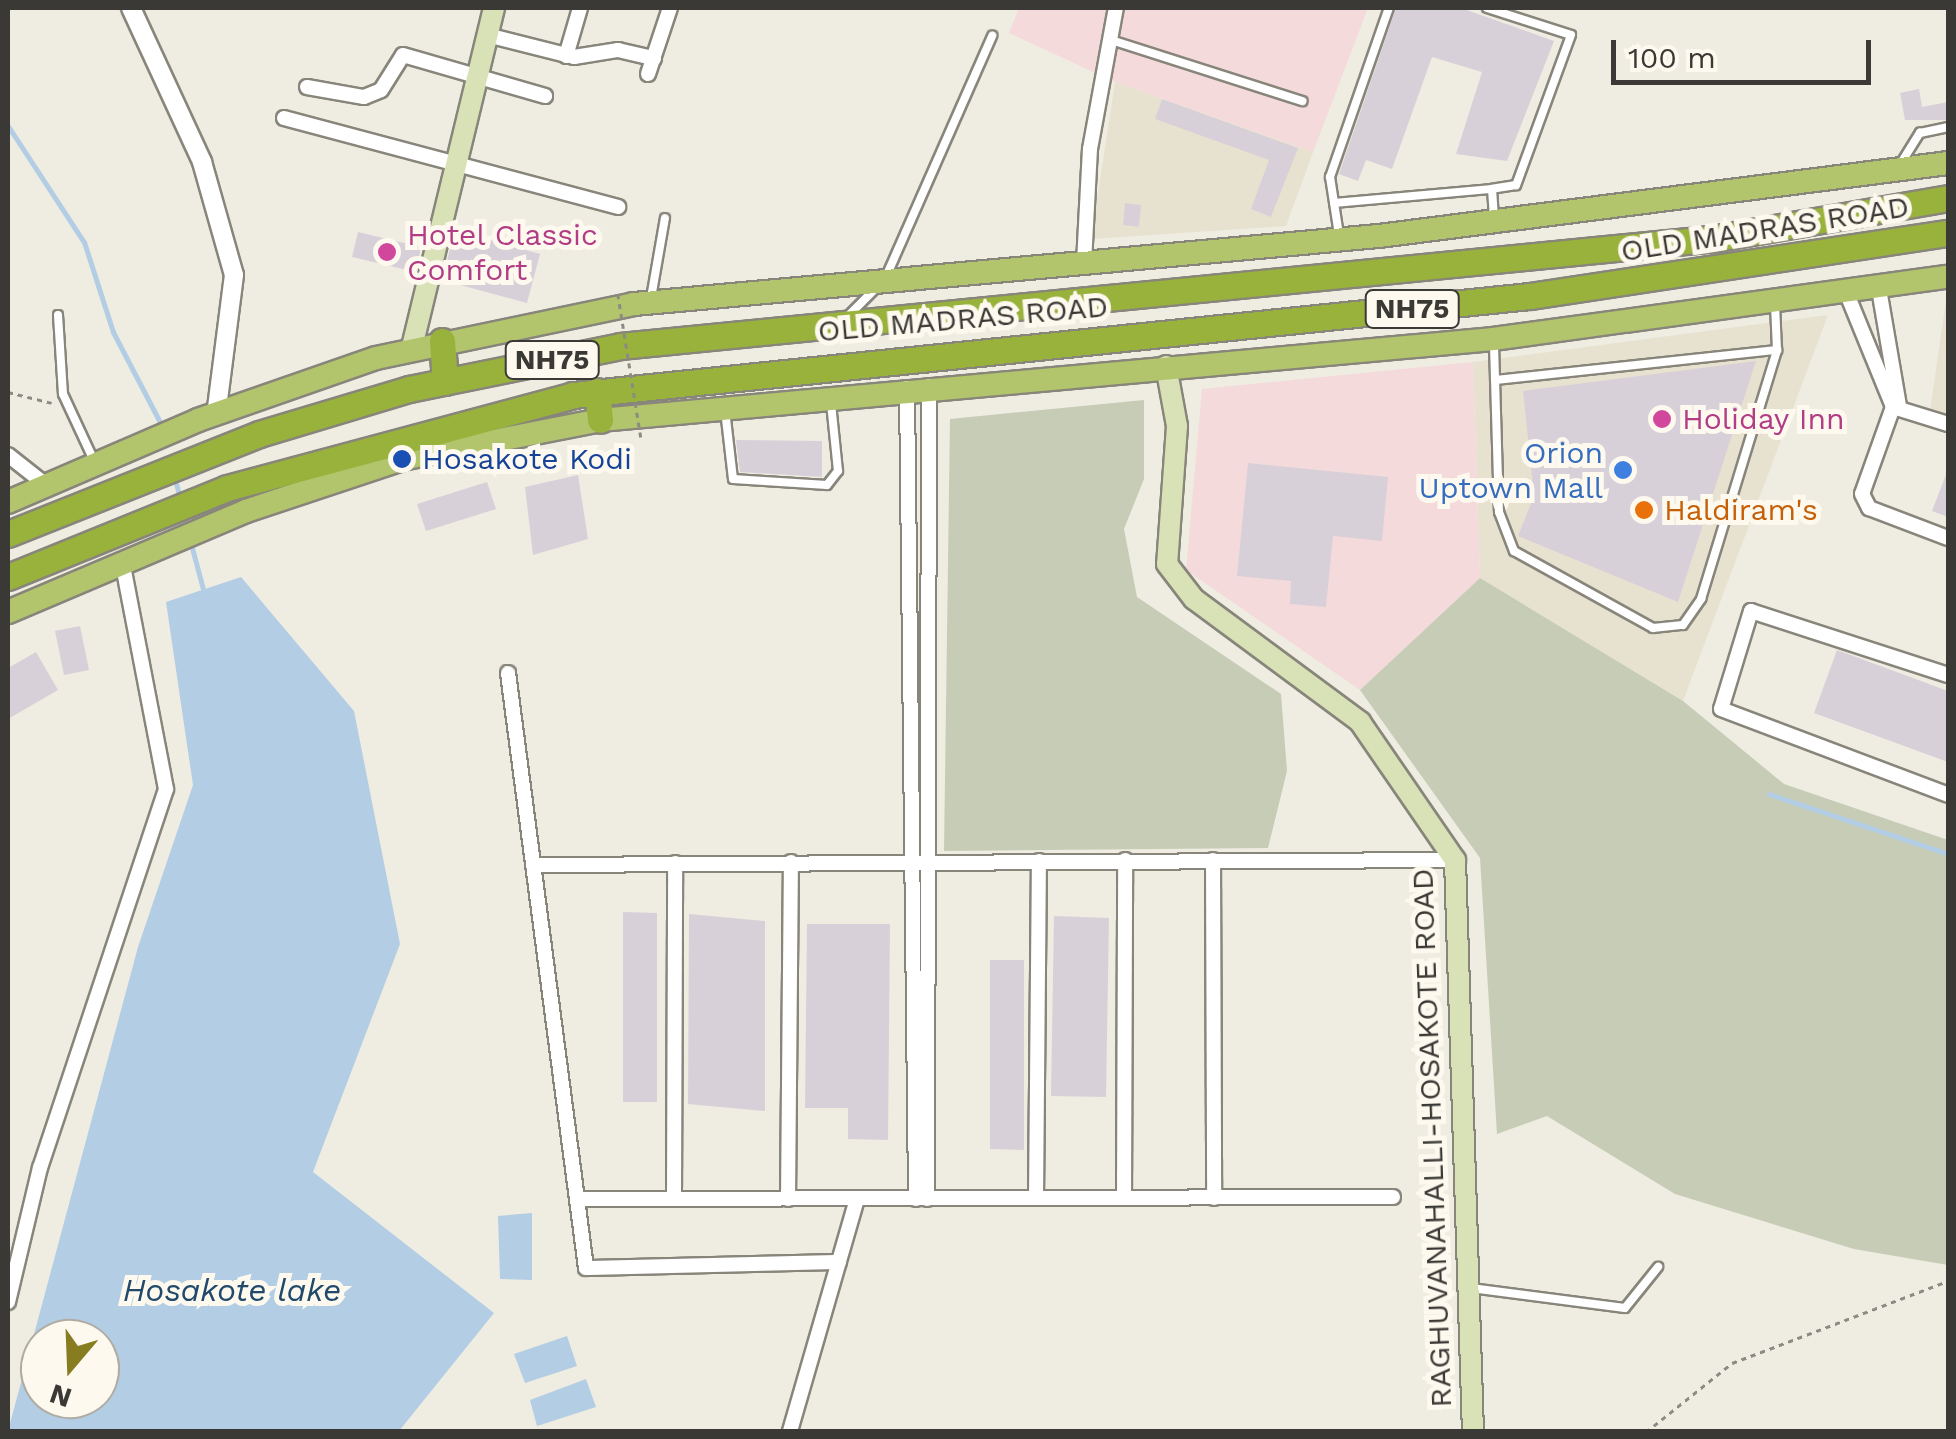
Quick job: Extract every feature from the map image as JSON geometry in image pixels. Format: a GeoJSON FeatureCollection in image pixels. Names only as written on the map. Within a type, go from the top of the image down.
{"type":"FeatureCollection","features":[{"type":"Feature","properties":{"kind":"highway","name":"OLD MADRAS ROAD"},"geometry":{"type":"LineString","coordinates":[[8,534],[126,482],[220,448],[444,382],[620,346],[893,315],[1679,242],[1948,198]]}},
{"type":"Feature","properties":{"kind":"highway","name":"OLD MADRAS ROAD"},"geometry":{"type":"LineString","coordinates":[[8,576],[137,520],[227,488],[597,392],[1568,292],[1948,233]]}},
{"type":"Feature","properties":{"kind":"highway"},"geometry":{"type":"LineString","coordinates":[[442,341],[444,382]]}},
{"type":"Feature","properties":{"kind":"highway"},"geometry":{"type":"LineString","coordinates":[[597,392],[600,420]]}},
{"type":"Feature","properties":{"kind":"main road"},"geometry":{"type":"LineString","coordinates":[[412,347],[494,8]]}},
{"type":"Feature","properties":{"kind":"main road"},"geometry":{"type":"LineString","coordinates":[[8,502],[207,417],[412,347],[650,303],[886,278],[1340,240],[1948,163]]}},
{"type":"Feature","properties":{"kind":"main road"},"geometry":{"type":"LineString","coordinates":[[8,612],[246,511],[402,459],[600,420],[830,394],[1493,339],[1775,305],[1948,277]]}},
{"type":"Feature","properties":{"kind":"main road","name":"RAGHUVANAHALLI-HOSAKOTE ROAD"},"geometry":{"type":"LineString","coordinates":[[1166,366],[1177,426],[1167,564],[1194,599],[1360,722],[1455,860],[1472,1432]]}},
{"type":"Feature","properties":{"kind":"street"},"geometry":{"type":"LineString","coordinates":[[130,8],[202,162],[234,274],[207,417]]}},
{"type":"Feature","properties":{"kind":"street"},"geometry":{"type":"LineString","coordinates":[[566,56],[580,8]]}},
{"type":"Feature","properties":{"kind":"street"},"geometry":{"type":"LineString","coordinates":[[648,74],[670,8]]}},
{"type":"Feature","properties":{"kind":"street"},"geometry":{"type":"LineString","coordinates":[[1084,263],[1108,38],[1116,8]]}},
{"type":"Feature","properties":{"kind":"street"},"geometry":{"type":"LineString","coordinates":[[487,35],[566,56],[618,50],[654,58]]}},
{"type":"Feature","properties":{"kind":"street"},"geometry":{"type":"LineString","coordinates":[[308,87],[364,97],[381,90],[404,55],[478,73],[545,96]]}},
{"type":"Feature","properties":{"kind":"street"},"geometry":{"type":"LineString","coordinates":[[284,118],[618,207]]}},
{"type":"Feature","properties":{"kind":"street"},"geometry":{"type":"LineString","coordinates":[[1879,289],[1896,406],[1863,502],[1948,538]]}},
{"type":"Feature","properties":{"kind":"street"},"geometry":{"type":"LineString","coordinates":[[1847,294],[1896,406],[1948,424]]}},
{"type":"Feature","properties":{"kind":"street"},"geometry":{"type":"LineString","coordinates":[[918,387],[924,861],[921,1199]]}},
{"type":"Feature","properties":{"kind":"street"},"geometry":{"type":"LineString","coordinates":[[918,387],[924,861]]}},
{"type":"Feature","properties":{"kind":"street"},"geometry":{"type":"LineString","coordinates":[[8,455],[46,485]]}},
{"type":"Feature","properties":{"kind":"street"},"geometry":{"type":"LineString","coordinates":[[8,1302],[40,1168],[166,790],[131,557]]}},
{"type":"Feature","properties":{"kind":"street"},"geometry":{"type":"LineString","coordinates":[[1948,675],[1752,611],[1720,710],[1948,795]]}},
{"type":"Feature","properties":{"kind":"street"},"geometry":{"type":"LineString","coordinates":[[508,673],[586,1268],[839,1262]]}},
{"type":"Feature","properties":{"kind":"street"},"geometry":{"type":"LineString","coordinates":[[1124,1198],[1125,860]]}},
{"type":"Feature","properties":{"kind":"street"},"geometry":{"type":"LineString","coordinates":[[1213,860],[1214,1198]]}},
{"type":"Feature","properties":{"kind":"street"},"geometry":{"type":"LineString","coordinates":[[534,865],[1455,860]]}},
{"type":"Feature","properties":{"kind":"street"},"geometry":{"type":"LineString","coordinates":[[1036,1198],[1039,861]]}},
{"type":"Feature","properties":{"kind":"street"},"geometry":{"type":"LineString","coordinates":[[788,1199],[791,862]]}},
{"type":"Feature","properties":{"kind":"street"},"geometry":{"type":"LineString","coordinates":[[674,1199],[675,863]]}},
{"type":"Feature","properties":{"kind":"street"},"geometry":{"type":"LineString","coordinates":[[577,1200],[1393,1197]]}},
{"type":"Feature","properties":{"kind":"street"},"geometry":{"type":"LineString","coordinates":[[790,1431],[857,1199]]}},
{"type":"Feature","properties":{"kind":"lane"},"geometry":{"type":"LineString","coordinates":[[1340,240],[1330,177],[1388,8]]}},
{"type":"Feature","properties":{"kind":"lane"},"geometry":{"type":"LineString","coordinates":[[1334,203],[1516,185],[1572,35],[1488,8]]}},
{"type":"Feature","properties":{"kind":"lane"},"geometry":{"type":"LineString","coordinates":[[844,320],[886,278],[992,36]]}},
{"type":"Feature","properties":{"kind":"lane"},"geometry":{"type":"LineString","coordinates":[[1108,38],[1302,101]]}},
{"type":"Feature","properties":{"kind":"lane"},"geometry":{"type":"LineString","coordinates":[[1898,172],[1920,133],[1948,127]]}},
{"type":"Feature","properties":{"kind":"lane"},"geometry":{"type":"LineString","coordinates":[[1492,189],[1495,223]]}},
{"type":"Feature","properties":{"kind":"lane"},"geometry":{"type":"LineString","coordinates":[[650,303],[665,218]]}},
{"type":"Feature","properties":{"kind":"lane"},"geometry":{"type":"LineString","coordinates":[[1493,339],[1499,512],[1514,552],[1653,628],[1682,625],[1701,599],[1777,350],[1775,305]]}},
{"type":"Feature","properties":{"kind":"lane"},"geometry":{"type":"LineString","coordinates":[[58,315],[68,407],[104,460]]}},
{"type":"Feature","properties":{"kind":"lane"},"geometry":{"type":"LineString","coordinates":[[1495,380],[1777,350]]}},
{"type":"Feature","properties":{"kind":"lane"},"geometry":{"type":"LineString","coordinates":[[725,404],[733,479],[827,485],[838,472],[830,394]]}},
{"type":"Feature","properties":{"kind":"lane"},"geometry":{"type":"LineString","coordinates":[[1470,1288],[1626,1308],[1658,1267]]}},
{"type":"Feature","properties":{"kind":"path"},"geometry":{"type":"LineString","coordinates":[[618,294],[640,437]]}},
{"type":"Feature","properties":{"kind":"path"},"geometry":{"type":"LineString","coordinates":[[8,392],[68,407]]}},
{"type":"Feature","properties":{"kind":"path"},"geometry":{"type":"LineString","coordinates":[[1646,1432],[1732,1363],[1948,1281]]}},
{"type":"Feature","properties":{"kind":"shaded area"},"geometry":{"type":"Polygon","coordinates":[[[1019,8],[1368,8],[1313,152],[1115,82],[1009,33],[1019,8]]]}},
{"type":"Feature","properties":{"kind":"shaded area"},"geometry":{"type":"Polygon","coordinates":[[[1115,82],[1313,152],[1286,226],[1091,239],[1115,82]]]}},
{"type":"Feature","properties":{"kind":"shaded area"},"geometry":{"type":"Polygon","coordinates":[[[1948,293],[1948,417],[1930,411],[1948,293]]]}},
{"type":"Feature","properties":{"kind":"shaded area","name":"Orion Uptown Mall"},"geometry":{"type":"Polygon","coordinates":[[[1828,315],[1683,701],[1480,578],[1473,362],[1828,315]]]}},
{"type":"Feature","properties":{"kind":"shaded area"},"geometry":{"type":"Polygon","coordinates":[[[1473,362],[1480,578],[1360,690],[1186,570],[1202,389],[1473,362]]]}},
{"type":"Feature","properties":{"kind":"green space"},"geometry":{"type":"Polygon","coordinates":[[[1144,400],[1144,479],[1124,529],[1137,597],[1281,694],[1287,771],[1268,848],[944,851],[950,419],[1144,400]]]}},
{"type":"Feature","properties":{"kind":"green space"},"geometry":{"type":"Polygon","coordinates":[[[1480,578],[1683,701],[1784,784],[1948,840],[1948,1265],[1854,1249],[1675,1194],[1547,1116],[1497,1134],[1480,858],[1360,690],[1480,578]]]}},
{"type":"Feature","properties":{"kind":"water","name":"Hosakote lake"},"geometry":{"type":"Polygon","coordinates":[[[241,577],[354,711],[400,944],[313,1172],[494,1313],[399,1431],[8,1431],[20,1386],[20,1419],[120,1419],[120,1319],[38,1319],[138,947],[193,785],[166,602],[241,577]]]}},
{"type":"Feature","properties":{"kind":"water"},"geometry":{"type":"Polygon","coordinates":[[[532,1213],[532,1280],[500,1279],[498,1216],[532,1213]]]}},
{"type":"Feature","properties":{"kind":"water"},"geometry":{"type":"Polygon","coordinates":[[[567,1336],[577,1366],[525,1383],[514,1354],[567,1336]]]}},
{"type":"Feature","properties":{"kind":"water"},"geometry":{"type":"Polygon","coordinates":[[[586,1379],[596,1407],[537,1426],[530,1400],[586,1379]]]}},
{"type":"Feature","properties":{"kind":"building"},"geometry":{"type":"Polygon","coordinates":[[[1396,8],[1461,8],[1554,41],[1507,161],[1456,154],[1482,72],[1432,57],[1392,169],[1366,160],[1358,181],[1339,174],[1396,8]]]}},
{"type":"Feature","properties":{"kind":"building"},"geometry":{"type":"Polygon","coordinates":[[[1919,89],[1922,107],[1948,102],[1948,120],[1905,120],[1900,93],[1919,89]]]}},
{"type":"Feature","properties":{"kind":"building"},"geometry":{"type":"Polygon","coordinates":[[[1162,99],[1298,148],[1271,217],[1251,209],[1269,160],[1155,119],[1162,99]]]}},
{"type":"Feature","properties":{"kind":"building"},"geometry":{"type":"Polygon","coordinates":[[[1125,203],[1141,205],[1139,227],[1123,225],[1125,203]]]}},
{"type":"Feature","properties":{"kind":"building"},"geometry":{"type":"Polygon","coordinates":[[[455,230],[540,254],[527,303],[442,280],[455,230]]]}},
{"type":"Feature","properties":{"kind":"building","name":"Hotel Classic Comfort"},"geometry":{"type":"Polygon","coordinates":[[[358,232],[421,247],[416,272],[352,257],[358,232]]]}},
{"type":"Feature","properties":{"kind":"building"},"geometry":{"type":"Polygon","coordinates":[[[1756,361],[1678,602],[1518,536],[1534,496],[1523,391],[1756,361]]]}},
{"type":"Feature","properties":{"kind":"building"},"geometry":{"type":"Polygon","coordinates":[[[736,440],[822,441],[822,477],[740,472],[736,440]]]}},
{"type":"Feature","properties":{"kind":"building"},"geometry":{"type":"Polygon","coordinates":[[[1248,463],[1388,477],[1382,541],[1333,536],[1326,607],[1290,604],[1291,581],[1237,576],[1248,463]]]}},
{"type":"Feature","properties":{"kind":"building"},"geometry":{"type":"Polygon","coordinates":[[[1948,472],[1948,517],[1932,511],[1948,472]]]}},
{"type":"Feature","properties":{"kind":"building"},"geometry":{"type":"Polygon","coordinates":[[[578,475],[588,539],[533,555],[525,487],[578,475]]]}},
{"type":"Feature","properties":{"kind":"building"},"geometry":{"type":"Polygon","coordinates":[[[487,482],[496,509],[426,531],[417,504],[487,482]]]}},
{"type":"Feature","properties":{"kind":"building"},"geometry":{"type":"Polygon","coordinates":[[[80,626],[89,670],[64,675],[55,631],[80,626]]]}},
{"type":"Feature","properties":{"kind":"building"},"geometry":{"type":"Polygon","coordinates":[[[1837,650],[1948,691],[1948,762],[1814,713],[1837,650]]]}},
{"type":"Feature","properties":{"kind":"building"},"geometry":{"type":"Polygon","coordinates":[[[36,652],[58,690],[8,719],[8,668],[36,652]]]}},
{"type":"Feature","properties":{"kind":"building"},"geometry":{"type":"Polygon","coordinates":[[[623,912],[657,913],[657,1102],[623,1102],[623,912]]]}},
{"type":"Feature","properties":{"kind":"building"},"geometry":{"type":"Polygon","coordinates":[[[689,914],[765,921],[765,1111],[688,1104],[689,914]]]}},
{"type":"Feature","properties":{"kind":"building"},"geometry":{"type":"Polygon","coordinates":[[[1054,916],[1109,918],[1106,1097],[1051,1096],[1054,916]]]}},
{"type":"Feature","properties":{"kind":"building"},"geometry":{"type":"Polygon","coordinates":[[[807,924],[890,924],[888,1140],[848,1139],[848,1108],[805,1108],[807,924]]]}},
{"type":"Feature","properties":{"kind":"building"},"geometry":{"type":"Polygon","coordinates":[[[990,960],[1024,960],[1024,1150],[990,1149],[990,960]]]}},
{"type":"Feature","properties":{"kind":"waterway"},"geometry":{"type":"LineString","coordinates":[[8,126],[84,242],[113,332],[162,426]]}},
{"type":"Feature","properties":{"kind":"waterway"},"geometry":{"type":"LineString","coordinates":[[174,476],[180,499]]}},
{"type":"Feature","properties":{"kind":"waterway"},"geometry":{"type":"LineString","coordinates":[[191,544],[203,589]]}},
{"type":"Feature","properties":{"kind":"waterway"},"geometry":{"type":"LineString","coordinates":[[1769,794],[1948,854]]}},
{"type":"Feature","properties":{"kind":"place","name":"Hotel Classic Comfort"},"geometry":{"type":"Point","coordinates":[387,252]}},
{"type":"Feature","properties":{"kind":"place","name":"Holiday Inn"},"geometry":{"type":"Point","coordinates":[1662,419]}},
{"type":"Feature","properties":{"kind":"place","name":"Hosakote Kodi"},"geometry":{"type":"Point","coordinates":[402,459]}},
{"type":"Feature","properties":{"kind":"place","name":"Orion Uptown Mall"},"geometry":{"type":"Point","coordinates":[1623,470]}},
{"type":"Feature","properties":{"kind":"place","name":"Haldiram's"},"geometry":{"type":"Point","coordinates":[1644,510]}}]}
